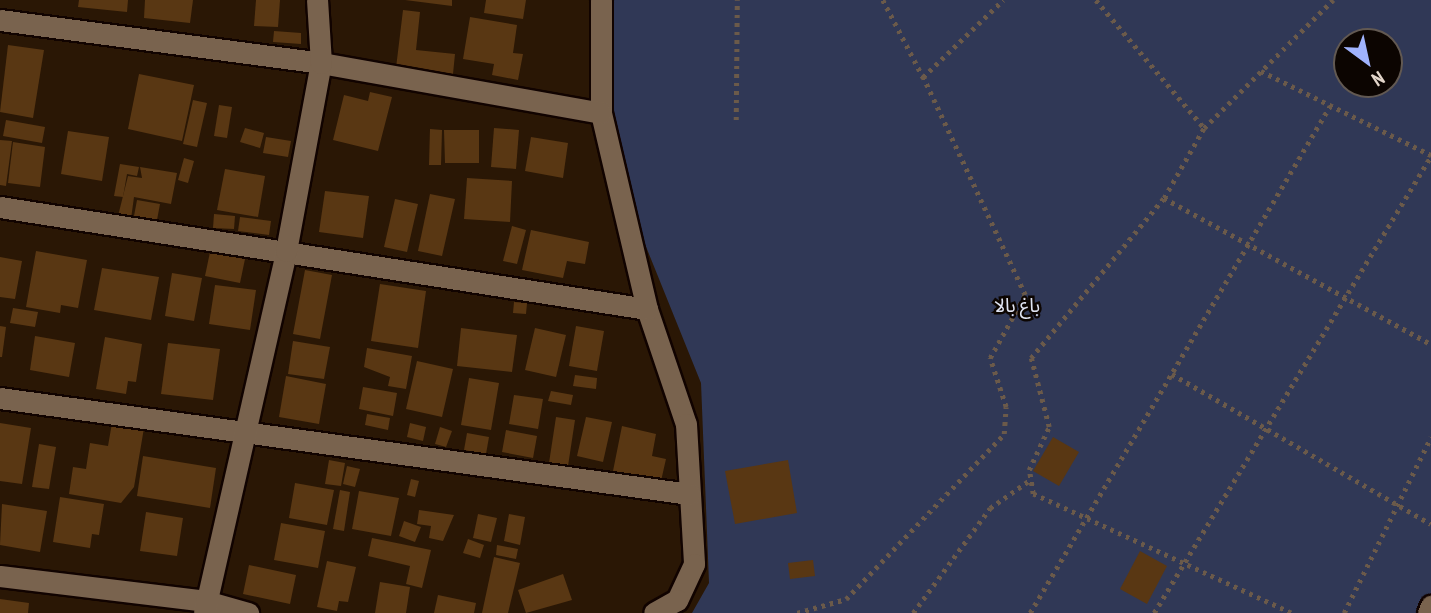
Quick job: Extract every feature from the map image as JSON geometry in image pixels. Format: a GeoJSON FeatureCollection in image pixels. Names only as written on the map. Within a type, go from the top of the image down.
{"type":"FeatureCollection","features":[{"type":"Feature","properties":{"kind":"street"},"geometry":{"type":"LineString","coordinates":[[205,607],[243,430],[286,251],[321,63],[317,0]]}},
{"type":"Feature","properties":{"kind":"street"},"geometry":{"type":"LineString","coordinates":[[601,0],[601,113],[647,309],[686,424],[694,565],[677,600],[654,613]]}},
{"type":"Feature","properties":{"kind":"street"},"geometry":{"type":"LineString","coordinates":[[0,20],[321,63],[601,113]]}},
{"type":"Feature","properties":{"kind":"street"},"geometry":{"type":"LineString","coordinates":[[0,207],[647,309]]}},
{"type":"Feature","properties":{"kind":"street"},"geometry":{"type":"LineString","coordinates":[[0,398],[689,494]]}},
{"type":"Feature","properties":{"kind":"street"},"geometry":{"type":"LineString","coordinates":[[0,576],[248,613]]}},
{"type":"Feature","properties":{"kind":"street"},"geometry":{"type":"LineString","coordinates":[[1428,613],[1431,606]]}},
{"type":"Feature","properties":{"kind":"path"},"geometry":{"type":"LineString","coordinates":[[736,120],[737,0]]}},
{"type":"Feature","properties":{"kind":"path"},"geometry":{"type":"LineString","coordinates":[[797,613],[846,599],[1004,434],[1006,407],[990,358],[1025,296],[923,77],[883,0]]}},
{"type":"Feature","properties":{"kind":"path"},"geometry":{"type":"LineString","coordinates":[[923,77],[1003,0]]}},
{"type":"Feature","properties":{"kind":"path"},"geometry":{"type":"LineString","coordinates":[[1096,0],[1204,128]]}},
{"type":"Feature","properties":{"kind":"path"},"geometry":{"type":"LineString","coordinates":[[1291,613],[1183,560],[1032,494],[1030,480],[1049,426],[1031,359],[1164,198],[1204,128],[1334,0]]}},
{"type":"Feature","properties":{"kind":"path"},"geometry":{"type":"LineString","coordinates":[[1154,613],[1183,560],[1431,156],[1261,71]]}},
{"type":"Feature","properties":{"kind":"path"},"geometry":{"type":"LineString","coordinates":[[1030,613],[1330,106]]}},
{"type":"Feature","properties":{"kind":"path"},"geometry":{"type":"LineString","coordinates":[[1164,198],[1246,246],[1431,344]]}},
{"type":"Feature","properties":{"kind":"path"},"geometry":{"type":"LineString","coordinates":[[1172,374],[1431,524]]}},
{"type":"Feature","properties":{"kind":"path"},"geometry":{"type":"LineString","coordinates":[[1343,613],[1431,437]]}},
{"type":"Feature","properties":{"kind":"path"},"geometry":{"type":"LineString","coordinates":[[913,613],[990,508],[1030,480]]}},
{"type":"Feature","properties":{"kind":"green space","name":"باغ بالا"},"geometry":{"type":"Polygon","coordinates":[[[603,0],[1431,0],[1431,613],[692,613],[709,583],[701,383],[630,207],[612,127],[603,0]]]}},
{"type":"Feature","properties":{"kind":"building"},"geometry":{"type":"Polygon","coordinates":[[[79,0],[128,0],[127,12],[78,7],[79,0]]]}},
{"type":"Feature","properties":{"kind":"building"},"geometry":{"type":"Polygon","coordinates":[[[145,0],[193,0],[190,23],[144,18],[145,0]]]}},
{"type":"Feature","properties":{"kind":"building"},"geometry":{"type":"Polygon","coordinates":[[[256,0],[280,0],[278,27],[254,26],[256,0]]]}},
{"type":"Feature","properties":{"kind":"building"},"geometry":{"type":"Polygon","coordinates":[[[405,0],[452,0],[452,6],[405,0]]]}},
{"type":"Feature","properties":{"kind":"building"},"geometry":{"type":"Polygon","coordinates":[[[486,0],[526,0],[523,19],[484,13],[486,0]]]}},
{"type":"Feature","properties":{"kind":"building"},"geometry":{"type":"Polygon","coordinates":[[[403,10],[420,12],[416,50],[455,54],[453,74],[396,68],[403,10]]]}},
{"type":"Feature","properties":{"kind":"building"},"geometry":{"type":"Polygon","coordinates":[[[470,17],[517,25],[513,53],[523,54],[518,80],[492,75],[494,64],[463,59],[470,17]]]}},
{"type":"Feature","properties":{"kind":"building"},"geometry":{"type":"Polygon","coordinates":[[[274,31],[301,33],[301,44],[273,42],[274,31]]]}},
{"type":"Feature","properties":{"kind":"building"},"geometry":{"type":"Polygon","coordinates":[[[8,45],[44,50],[33,118],[0,112],[8,45]]]}},
{"type":"Feature","properties":{"kind":"building"},"geometry":{"type":"Polygon","coordinates":[[[139,74],[194,85],[182,141],[128,129],[139,74]]]}},
{"type":"Feature","properties":{"kind":"building"},"geometry":{"type":"Polygon","coordinates":[[[370,92],[392,97],[378,151],[333,140],[344,95],[368,101],[370,92]]]}},
{"type":"Feature","properties":{"kind":"building"},"geometry":{"type":"Polygon","coordinates":[[[193,100],[207,103],[197,147],[183,144],[193,100]]]}},
{"type":"Feature","properties":{"kind":"building"},"geometry":{"type":"Polygon","coordinates":[[[219,105],[232,107],[227,138],[214,136],[219,105]]]}},
{"type":"Feature","properties":{"kind":"building"},"geometry":{"type":"Polygon","coordinates":[[[6,120],[45,127],[42,143],[3,136],[6,120]]]}},
{"type":"Feature","properties":{"kind":"building"},"geometry":{"type":"Polygon","coordinates":[[[245,128],[264,133],[260,148],[240,142],[245,128]]]}},
{"type":"Feature","properties":{"kind":"building"},"geometry":{"type":"Polygon","coordinates":[[[494,128],[519,130],[516,169],[491,167],[494,128]]]}},
{"type":"Feature","properties":{"kind":"building"},"geometry":{"type":"Polygon","coordinates":[[[430,129],[442,130],[441,165],[429,165],[430,129]]]}},
{"type":"Feature","properties":{"kind":"building"},"geometry":{"type":"Polygon","coordinates":[[[444,130],[479,130],[479,163],[445,163],[444,130]]]}},
{"type":"Feature","properties":{"kind":"building"},"geometry":{"type":"Polygon","coordinates":[[[68,131],[109,137],[102,181],[61,174],[68,131]]]}},
{"type":"Feature","properties":{"kind":"building"},"geometry":{"type":"Polygon","coordinates":[[[266,137],[291,141],[288,157],[263,153],[266,137]]]}},
{"type":"Feature","properties":{"kind":"building"},"geometry":{"type":"Polygon","coordinates":[[[531,137],[568,143],[563,178],[525,171],[531,137]]]}},
{"type":"Feature","properties":{"kind":"building"},"geometry":{"type":"Polygon","coordinates":[[[0,140],[12,141],[6,186],[0,185],[0,140]]]}},
{"type":"Feature","properties":{"kind":"building"},"geometry":{"type":"Polygon","coordinates":[[[13,142],[45,147],[40,187],[8,183],[13,142]]]}},
{"type":"Feature","properties":{"kind":"building"},"geometry":{"type":"Polygon","coordinates":[[[184,158],[194,161],[188,183],[178,180],[184,158]]]}},
{"type":"Feature","properties":{"kind":"building"},"geometry":{"type":"Polygon","coordinates":[[[120,164],[139,167],[137,176],[127,174],[123,197],[114,196],[120,164]]]}},
{"type":"Feature","properties":{"kind":"building"},"geometry":{"type":"Polygon","coordinates":[[[140,167],[177,173],[171,204],[134,197],[131,219],[118,216],[128,176],[142,178],[140,167]]]}},
{"type":"Feature","properties":{"kind":"building"},"geometry":{"type":"Polygon","coordinates":[[[225,169],[265,176],[258,217],[217,210],[225,169]]]}},
{"type":"Feature","properties":{"kind":"building"},"geometry":{"type":"Polygon","coordinates":[[[467,178],[512,181],[510,222],[464,219],[467,178]]]}},
{"type":"Feature","properties":{"kind":"building"},"geometry":{"type":"Polygon","coordinates":[[[325,191],[369,196],[363,238],[319,232],[325,191]]]}},
{"type":"Feature","properties":{"kind":"building"},"geometry":{"type":"Polygon","coordinates":[[[430,194],[455,199],[442,256],[418,251],[430,194]]]}},
{"type":"Feature","properties":{"kind":"building"},"geometry":{"type":"Polygon","coordinates":[[[395,199],[418,204],[407,252],[384,247],[395,199]]]}},
{"type":"Feature","properties":{"kind":"building"},"geometry":{"type":"Polygon","coordinates":[[[137,200],[160,204],[157,220],[134,216],[137,200]]]}},
{"type":"Feature","properties":{"kind":"building"},"geometry":{"type":"Polygon","coordinates":[[[214,214],[235,216],[234,229],[213,228],[214,214]]]}},
{"type":"Feature","properties":{"kind":"building"},"geometry":{"type":"Polygon","coordinates":[[[240,217],[271,221],[269,235],[238,231],[240,217]]]}},
{"type":"Feature","properties":{"kind":"building"},"geometry":{"type":"Polygon","coordinates":[[[512,226],[526,230],[517,264],[503,261],[512,226]]]}},
{"type":"Feature","properties":{"kind":"building"},"geometry":{"type":"Polygon","coordinates":[[[531,230],[589,242],[585,264],[567,261],[563,278],[522,270],[531,230]]]}},
{"type":"Feature","properties":{"kind":"building"},"geometry":{"type":"Polygon","coordinates":[[[36,251],[87,260],[78,308],[61,305],[60,313],[26,307],[36,251]]]}},
{"type":"Feature","properties":{"kind":"building"},"geometry":{"type":"Polygon","coordinates":[[[210,252],[245,259],[240,283],[205,276],[210,252]]]}},
{"type":"Feature","properties":{"kind":"building"},"geometry":{"type":"Polygon","coordinates":[[[0,257],[22,261],[15,299],[0,297],[0,257]]]}},
{"type":"Feature","properties":{"kind":"building"},"geometry":{"type":"Polygon","coordinates":[[[102,268],[159,277],[151,320],[94,310],[102,268]]]}},
{"type":"Feature","properties":{"kind":"building"},"geometry":{"type":"Polygon","coordinates":[[[305,270],[332,275],[320,339],[293,334],[305,270]]]}},
{"type":"Feature","properties":{"kind":"building"},"geometry":{"type":"Polygon","coordinates":[[[172,273],[202,278],[194,321],[165,316],[172,273]]]}},
{"type":"Feature","properties":{"kind":"building"},"geometry":{"type":"Polygon","coordinates":[[[380,284],[426,291],[418,348],[371,341],[380,284]]]}},
{"type":"Feature","properties":{"kind":"building"},"geometry":{"type":"Polygon","coordinates":[[[215,285],[256,290],[250,330],[209,324],[215,285]]]}},
{"type":"Feature","properties":{"kind":"building"},"geometry":{"type":"Polygon","coordinates":[[[514,302],[527,303],[526,314],[513,313],[514,302]]]}},
{"type":"Feature","properties":{"kind":"building"},"geometry":{"type":"Polygon","coordinates":[[[13,308],[38,312],[35,327],[10,323],[13,308]]]}},
{"type":"Feature","properties":{"kind":"building"},"geometry":{"type":"Polygon","coordinates":[[[0,326],[6,327],[2,357],[0,357],[0,326]]]}},
{"type":"Feature","properties":{"kind":"building"},"geometry":{"type":"Polygon","coordinates":[[[576,326],[604,331],[597,371],[569,366],[576,326]]]}},
{"type":"Feature","properties":{"kind":"building"},"geometry":{"type":"Polygon","coordinates":[[[461,328],[517,335],[512,372],[457,366],[461,328]]]}},
{"type":"Feature","properties":{"kind":"building"},"geometry":{"type":"Polygon","coordinates":[[[535,328],[566,335],[556,377],[525,370],[535,328]]]}},
{"type":"Feature","properties":{"kind":"building"},"geometry":{"type":"Polygon","coordinates":[[[35,336],[75,343],[69,377],[30,370],[35,336]]]}},
{"type":"Feature","properties":{"kind":"building"},"geometry":{"type":"Polygon","coordinates":[[[105,337],[142,344],[136,382],[128,381],[126,394],[96,389],[105,337]]]}},
{"type":"Feature","properties":{"kind":"building"},"geometry":{"type":"Polygon","coordinates":[[[293,341],[330,347],[324,379],[288,374],[293,341]]]}},
{"type":"Feature","properties":{"kind":"building"},"geometry":{"type":"Polygon","coordinates":[[[168,343],[220,349],[213,400],[161,394],[168,343]]]}},
{"type":"Feature","properties":{"kind":"building"},"geometry":{"type":"Polygon","coordinates":[[[367,348],[412,356],[406,389],[388,386],[390,377],[364,367],[367,348]]]}},
{"type":"Feature","properties":{"kind":"building"},"geometry":{"type":"Polygon","coordinates":[[[417,361],[453,369],[442,417],[406,409],[417,361]]]}},
{"type":"Feature","properties":{"kind":"building"},"geometry":{"type":"Polygon","coordinates":[[[575,375],[597,378],[596,389],[573,386],[575,375]]]}},
{"type":"Feature","properties":{"kind":"building"},"geometry":{"type":"Polygon","coordinates":[[[286,376],[326,384],[319,424],[279,417],[286,376]]]}},
{"type":"Feature","properties":{"kind":"building"},"geometry":{"type":"Polygon","coordinates":[[[469,378],[499,383],[491,430],[461,425],[469,378]]]}},
{"type":"Feature","properties":{"kind":"building"},"geometry":{"type":"Polygon","coordinates":[[[363,387],[397,393],[393,416],[359,409],[363,387]]]}},
{"type":"Feature","properties":{"kind":"building"},"geometry":{"type":"Polygon","coordinates":[[[551,391],[573,395],[571,405],[548,401],[551,391]]]}},
{"type":"Feature","properties":{"kind":"building"},"geometry":{"type":"Polygon","coordinates":[[[514,395],[543,399],[538,429],[509,424],[514,395]]]}},
{"type":"Feature","properties":{"kind":"building"},"geometry":{"type":"Polygon","coordinates":[[[367,414],[390,418],[388,430],[365,425],[367,414]]]}},
{"type":"Feature","properties":{"kind":"building"},"geometry":{"type":"Polygon","coordinates":[[[556,417],[575,420],[568,466],[549,463],[556,417]]]}},
{"type":"Feature","properties":{"kind":"building"},"geometry":{"type":"Polygon","coordinates":[[[586,417],[612,422],[603,462],[577,456],[586,417]]]}},
{"type":"Feature","properties":{"kind":"building"},"geometry":{"type":"Polygon","coordinates":[[[0,423],[31,428],[22,484],[0,481],[0,423]]]}},
{"type":"Feature","properties":{"kind":"building"},"geometry":{"type":"Polygon","coordinates":[[[112,423],[144,428],[134,487],[121,503],[69,494],[73,467],[86,469],[90,443],[108,446],[112,423]]]}},
{"type":"Feature","properties":{"kind":"building"},"geometry":{"type":"Polygon","coordinates":[[[410,423],[426,427],[423,441],[407,437],[410,423]]]}},
{"type":"Feature","properties":{"kind":"building"},"geometry":{"type":"Polygon","coordinates":[[[622,426],[656,434],[652,456],[666,459],[661,481],[613,471],[622,426]]]}},
{"type":"Feature","properties":{"kind":"building"},"geometry":{"type":"Polygon","coordinates":[[[440,427],[452,431],[446,447],[435,444],[440,427]]]}},
{"type":"Feature","properties":{"kind":"building"},"geometry":{"type":"Polygon","coordinates":[[[506,430],[537,436],[533,458],[502,452],[506,430]]]}},
{"type":"Feature","properties":{"kind":"building"},"geometry":{"type":"Polygon","coordinates":[[[467,433],[489,437],[486,454],[464,450],[467,433]]]}},
{"type":"Feature","properties":{"kind":"building"},"geometry":{"type":"Polygon","coordinates":[[[1053,437],[1079,452],[1059,486],[1033,471],[1053,437]]]}},
{"type":"Feature","properties":{"kind":"building"},"geometry":{"type":"Polygon","coordinates":[[[39,444],[56,447],[49,489],[32,487],[39,444]]]}},
{"type":"Feature","properties":{"kind":"building"},"geometry":{"type":"Polygon","coordinates":[[[143,456],[216,468],[210,508],[137,496],[143,456]]]}},
{"type":"Feature","properties":{"kind":"building"},"geometry":{"type":"Polygon","coordinates":[[[329,460],[345,463],[341,486],[325,484],[329,460]]]}},
{"type":"Feature","properties":{"kind":"building"},"geometry":{"type":"Polygon","coordinates":[[[788,460],[797,513],[735,524],[725,471],[788,460]]]}},
{"type":"Feature","properties":{"kind":"building"},"geometry":{"type":"Polygon","coordinates":[[[347,466],[360,469],[355,487],[343,484],[347,466]]]}},
{"type":"Feature","properties":{"kind":"building"},"geometry":{"type":"Polygon","coordinates":[[[411,479],[419,481],[415,497],[407,495],[411,479]]]}},
{"type":"Feature","properties":{"kind":"building"},"geometry":{"type":"Polygon","coordinates":[[[295,483],[334,490],[327,525],[289,518],[295,483]]]}},
{"type":"Feature","properties":{"kind":"building"},"geometry":{"type":"Polygon","coordinates":[[[340,490],[350,492],[344,531],[333,529],[340,490]]]}},
{"type":"Feature","properties":{"kind":"building"},"geometry":{"type":"Polygon","coordinates":[[[359,491],[399,498],[391,536],[352,529],[359,491]]]}},
{"type":"Feature","properties":{"kind":"building"},"geometry":{"type":"Polygon","coordinates":[[[60,497],[104,504],[99,535],[92,534],[90,548],[53,542],[60,497]]]}},
{"type":"Feature","properties":{"kind":"building"},"geometry":{"type":"Polygon","coordinates":[[[2,504],[47,511],[40,552],[0,545],[2,504]]]}},
{"type":"Feature","properties":{"kind":"building"},"geometry":{"type":"Polygon","coordinates":[[[419,510],[454,515],[443,541],[429,538],[431,526],[417,524],[419,510]]]}},
{"type":"Feature","properties":{"kind":"building"},"geometry":{"type":"Polygon","coordinates":[[[146,512],[183,518],[177,556],[140,551],[146,512]]]}},
{"type":"Feature","properties":{"kind":"building"},"geometry":{"type":"Polygon","coordinates":[[[478,514],[497,518],[491,542],[473,538],[478,514]]]}},
{"type":"Feature","properties":{"kind":"building"},"geometry":{"type":"Polygon","coordinates":[[[509,514],[525,517],[520,545],[504,541],[509,514]]]}},
{"type":"Feature","properties":{"kind":"building"},"geometry":{"type":"Polygon","coordinates":[[[404,521],[421,527],[415,542],[399,536],[404,521]]]}},
{"type":"Feature","properties":{"kind":"building"},"geometry":{"type":"Polygon","coordinates":[[[281,523],[325,531],[318,568],[274,560],[281,523]]]}},
{"type":"Feature","properties":{"kind":"building"},"geometry":{"type":"Polygon","coordinates":[[[372,538],[431,550],[422,588],[406,584],[410,566],[368,556],[372,538]]]}},
{"type":"Feature","properties":{"kind":"building"},"geometry":{"type":"Polygon","coordinates":[[[468,539],[484,545],[480,558],[463,553],[468,539]]]}},
{"type":"Feature","properties":{"kind":"building"},"geometry":{"type":"Polygon","coordinates":[[[497,545],[518,549],[516,559],[496,555],[497,545]]]}},
{"type":"Feature","properties":{"kind":"building"},"geometry":{"type":"Polygon","coordinates":[[[1140,551],[1167,566],[1147,604],[1120,589],[1140,551]]]}},
{"type":"Feature","properties":{"kind":"building"},"geometry":{"type":"Polygon","coordinates":[[[494,557],[520,563],[508,613],[482,613],[494,557]]]}},
{"type":"Feature","properties":{"kind":"building"},"geometry":{"type":"Polygon","coordinates":[[[813,560],[815,576],[790,579],[788,563],[813,560]]]}},
{"type":"Feature","properties":{"kind":"building"},"geometry":{"type":"Polygon","coordinates":[[[327,561],[356,567],[348,602],[339,601],[337,611],[317,607],[327,561]]]}},
{"type":"Feature","properties":{"kind":"building"},"geometry":{"type":"Polygon","coordinates":[[[249,565],[296,575],[290,604],[243,594],[249,565]]]}},
{"type":"Feature","properties":{"kind":"building"},"geometry":{"type":"Polygon","coordinates":[[[563,574],[572,600],[526,613],[518,590],[563,574]]]}},
{"type":"Feature","properties":{"kind":"building"},"geometry":{"type":"Polygon","coordinates":[[[380,582],[410,587],[406,613],[375,613],[380,582]]]}},
{"type":"Feature","properties":{"kind":"building"},"geometry":{"type":"Polygon","coordinates":[[[438,595],[476,603],[474,613],[434,613],[438,595]]]}},
{"type":"Feature","properties":{"kind":"building"},"geometry":{"type":"Polygon","coordinates":[[[0,599],[29,603],[28,613],[0,613],[0,599]]]}}]}
